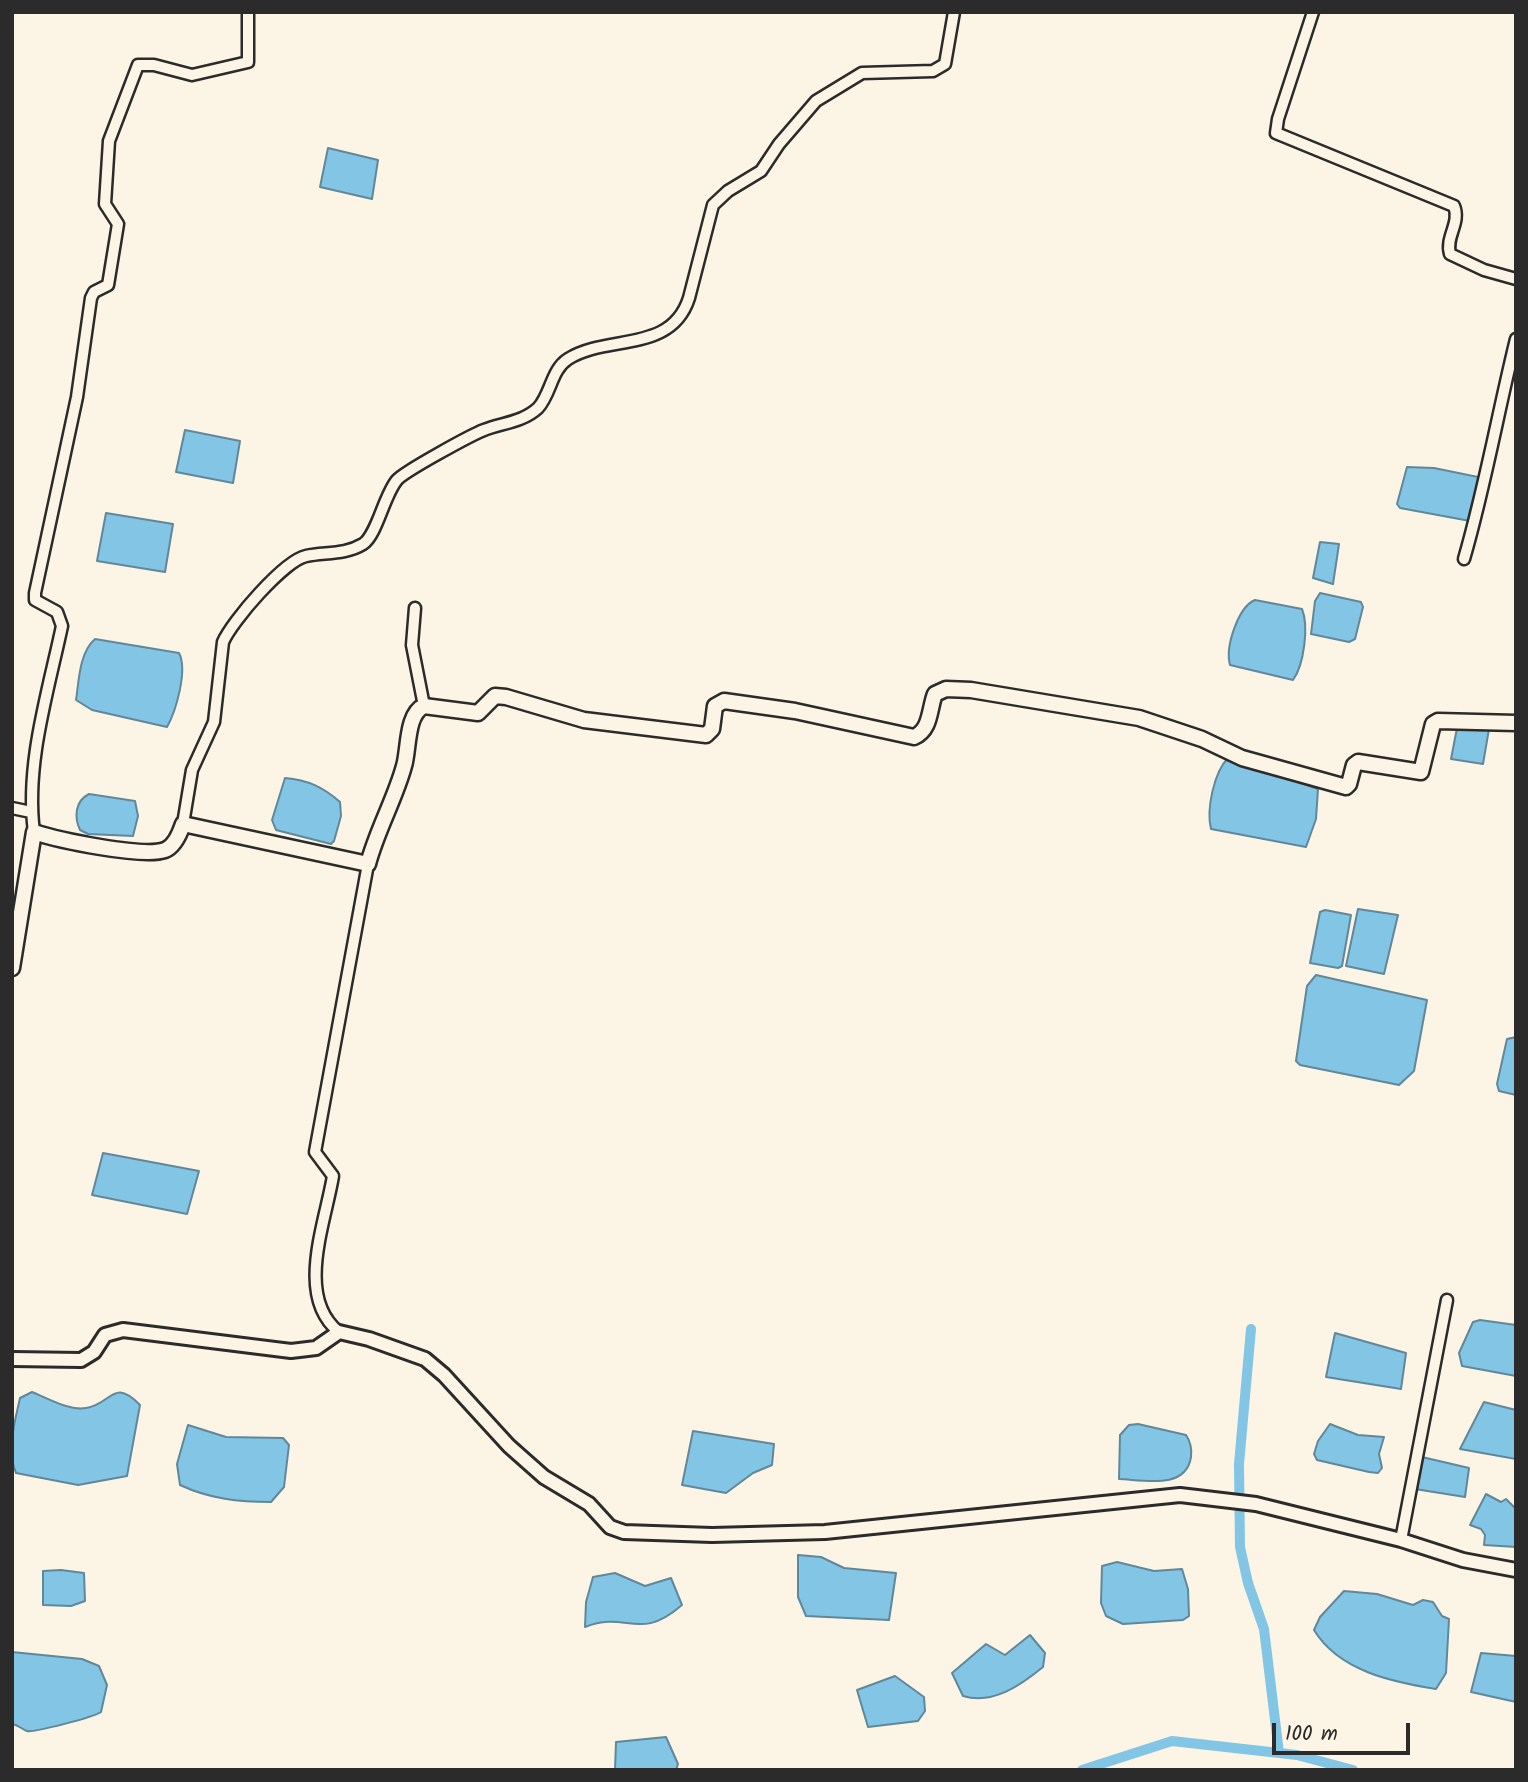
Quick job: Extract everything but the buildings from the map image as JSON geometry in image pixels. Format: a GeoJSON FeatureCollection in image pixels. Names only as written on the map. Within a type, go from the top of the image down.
{"type":"FeatureCollection","features":[{"type":"Feature","properties":{"kind":"main road"},"geometry":{"type":"LineString","coordinates":[[12,968],[17,916],[34,832],[102,846],[158,852],[172,846],[183,824],[368,864],[404,767],[413,718],[418,709],[424,706],[478,713],[495,696],[506,697],[584,720],[706,735],[712,729],[715,706],[724,701],[795,710],[914,737],[922,734],[927,726],[935,694],[946,689],[971,690],[1139,718],[1202,740],[1242,758],[1346,787],[1349,785],[1354,765],[1358,762],[1420,772],[1433,724],[1438,720],[1516,723]]}},
{"type":"Feature","properties":{"kind":"street"},"geometry":{"type":"LineString","coordinates":[[34,832],[31,812],[37,747],[62,626],[57,612],[41,605],[36,600],[35,593],[77,397],[91,298],[94,292],[108,285],[111,274],[118,224],[105,204],[109,141],[138,65],[153,65],[192,75],[247,62],[248,12]]}},
{"type":"Feature","properties":{"kind":"street"},"geometry":{"type":"LineString","coordinates":[[183,824],[192,771],[214,722],[223,642],[268,583],[291,562],[304,556],[348,551],[367,541],[398,479],[483,430],[516,421],[538,407],[555,373],[568,359],[654,334],[675,324],[684,312],[713,205],[728,191],[761,171],[779,144],[816,101],[841,84],[862,73],[933,71],[945,64],[954,12]]}},
{"type":"Feature","properties":{"kind":"street"},"geometry":{"type":"LineString","coordinates":[[1313,12],[1278,119],[1276,134],[1454,206],[1454,229],[1448,244],[1450,254],[1484,270],[1516,279]]}},
{"type":"Feature","properties":{"kind":"street"},"geometry":{"type":"LineString","coordinates":[[1464,559],[1481,501],[1486,467],[1516,339]]}},
{"type":"Feature","properties":{"kind":"street"},"geometry":{"type":"LineString","coordinates":[[415,608],[412,645],[424,706]]}},
{"type":"Feature","properties":{"kind":"street"},"geometry":{"type":"LineString","coordinates":[[12,808],[31,812]]}},
{"type":"Feature","properties":{"kind":"street"},"geometry":{"type":"LineString","coordinates":[[368,864],[315,1152],[333,1176],[314,1276],[318,1309],[326,1322],[339,1332],[369,1339],[425,1359],[444,1375],[509,1446],[544,1477],[589,1504],[610,1527],[624,1532],[712,1535],[825,1532],[1180,1495],[1256,1504],[1401,1540],[1463,1560],[1516,1570]]}},
{"type":"Feature","properties":{"kind":"street"},"geometry":{"type":"LineString","coordinates":[[1401,1540],[1447,1300]]}},
{"type":"Feature","properties":{"kind":"street"},"geometry":{"type":"LineString","coordinates":[[12,1359],[81,1360],[94,1352],[106,1335],[123,1330],[291,1351],[316,1348],[339,1332]]}},
{"type":"Feature","properties":{"kind":"water"},"geometry":{"type":"Polygon","coordinates":[[[328,148],[378,160],[372,199],[320,187],[328,148]]]}},
{"type":"Feature","properties":{"kind":"water"},"geometry":{"type":"Polygon","coordinates":[[[185,430],[240,441],[233,483],[176,472],[185,430]]]}},
{"type":"Feature","properties":{"kind":"water"},"geometry":{"type":"Polygon","coordinates":[[[1407,467],[1434,468],[1478,477],[1477,503],[1470,521],[1400,508],[1397,504],[1407,467]]]}},
{"type":"Feature","properties":{"kind":"water"},"geometry":{"type":"Polygon","coordinates":[[[106,513],[173,524],[165,572],[97,561],[106,513]]]}},
{"type":"Feature","properties":{"kind":"water"},"geometry":{"type":"Polygon","coordinates":[[[1320,542],[1339,544],[1333,584],[1313,578],[1320,542]]]}},
{"type":"Feature","properties":{"kind":"water"},"geometry":{"type":"Polygon","coordinates":[[[1320,593],[1361,602],[1363,607],[1355,639],[1349,642],[1311,634],[1315,601],[1320,593]]]}},
{"type":"Feature","properties":{"kind":"water"},"geometry":{"type":"Polygon","coordinates":[[[1255,600],[1302,609],[1305,625],[1304,645],[1300,665],[1293,680],[1230,665],[1229,648],[1234,628],[1243,611],[1255,600]]]}},
{"type":"Feature","properties":{"kind":"water"},"geometry":{"type":"Polygon","coordinates":[[[95,639],[179,653],[182,680],[167,727],[92,710],[76,700],[83,659],[95,639]]]}},
{"type":"Feature","properties":{"kind":"water"},"geometry":{"type":"Polygon","coordinates":[[[1458,723],[1489,729],[1483,764],[1451,759],[1458,723]]]}},
{"type":"Feature","properties":{"kind":"water"},"geometry":{"type":"Polygon","coordinates":[[[1228,758],[1318,789],[1316,819],[1306,847],[1211,829],[1212,792],[1219,772],[1228,758]]]}},
{"type":"Feature","properties":{"kind":"water"},"geometry":{"type":"Polygon","coordinates":[[[285,778],[315,785],[340,802],[341,816],[331,844],[276,830],[272,820],[285,778]]]}},
{"type":"Feature","properties":{"kind":"water"},"geometry":{"type":"Polygon","coordinates":[[[89,794],[135,801],[138,816],[133,836],[88,834],[80,830],[77,820],[78,805],[89,794]]]}},
{"type":"Feature","properties":{"kind":"water"},"geometry":{"type":"Polygon","coordinates":[[[1358,909],[1398,915],[1384,974],[1346,966],[1358,909]]]}},
{"type":"Feature","properties":{"kind":"water"},"geometry":{"type":"Polygon","coordinates":[[[1325,910],[1351,915],[1342,966],[1338,968],[1310,963],[1320,912],[1325,910]]]}},
{"type":"Feature","properties":{"kind":"water"},"geometry":{"type":"Polygon","coordinates":[[[1316,975],[1427,1000],[1414,1071],[1399,1085],[1300,1065],[1296,1061],[1307,986],[1316,975]]]}},
{"type":"Feature","properties":{"kind":"water"},"geometry":{"type":"Polygon","coordinates":[[[1516,1037],[1516,1095],[1499,1091],[1497,1084],[1507,1039],[1516,1037]]]}},
{"type":"Feature","properties":{"kind":"water"},"geometry":{"type":"Polygon","coordinates":[[[103,1153],[199,1171],[187,1214],[92,1195],[103,1153]]]}},
{"type":"Feature","properties":{"kind":"water"},"geometry":{"type":"Polygon","coordinates":[[[1480,1320],[1516,1325],[1516,1376],[1462,1366],[1459,1353],[1473,1322],[1480,1320]]]}},
{"type":"Feature","properties":{"kind":"water"},"geometry":{"type":"Polygon","coordinates":[[[1335,1333],[1406,1353],[1401,1389],[1326,1377],[1335,1333]]]}},
{"type":"Feature","properties":{"kind":"water"},"geometry":{"type":"Polygon","coordinates":[[[32,1392],[72,1408],[95,1406],[118,1393],[131,1397],[140,1405],[127,1476],[78,1485],[16,1473],[12,1455],[14,1426],[20,1398],[32,1392]]]}},
{"type":"Feature","properties":{"kind":"water"},"geometry":{"type":"Polygon","coordinates":[[[1484,1402],[1516,1410],[1516,1459],[1460,1449],[1484,1402]]]}},
{"type":"Feature","properties":{"kind":"water"},"geometry":{"type":"Polygon","coordinates":[[[1138,1424],[1186,1435],[1191,1445],[1191,1457],[1181,1474],[1162,1481],[1119,1479],[1120,1435],[1129,1425],[1138,1424]]]}},
{"type":"Feature","properties":{"kind":"water"},"geometry":{"type":"Polygon","coordinates":[[[1330,1424],[1358,1435],[1384,1437],[1379,1454],[1382,1468],[1378,1473],[1317,1460],[1314,1454],[1318,1441],[1330,1424]]]}},
{"type":"Feature","properties":{"kind":"water"},"geometry":{"type":"Polygon","coordinates":[[[188,1425],[226,1437],[283,1438],[289,1445],[284,1487],[271,1502],[259,1502],[214,1497],[180,1485],[177,1464],[188,1425]]]}},
{"type":"Feature","properties":{"kind":"water"},"geometry":{"type":"Polygon","coordinates":[[[693,1431],[774,1444],[772,1465],[753,1473],[726,1493],[682,1485],[693,1431]]]}},
{"type":"Feature","properties":{"kind":"water"},"geometry":{"type":"Polygon","coordinates":[[[1422,1457],[1469,1468],[1465,1497],[1415,1489],[1422,1457]]]}},
{"type":"Feature","properties":{"kind":"water"},"geometry":{"type":"Polygon","coordinates":[[[1486,1494],[1501,1502],[1506,1499],[1516,1509],[1516,1547],[1484,1545],[1485,1535],[1481,1529],[1470,1525],[1486,1494]]]}},
{"type":"Feature","properties":{"kind":"water"},"geometry":{"type":"Polygon","coordinates":[[[798,1555],[821,1557],[844,1568],[896,1573],[889,1620],[806,1616],[798,1597],[798,1555]]]}},
{"type":"Feature","properties":{"kind":"water"},"geometry":{"type":"Polygon","coordinates":[[[1117,1562],[1154,1571],[1182,1569],[1188,1589],[1189,1616],[1183,1620],[1123,1624],[1106,1616],[1101,1603],[1102,1566],[1117,1562]]]}},
{"type":"Feature","properties":{"kind":"water"},"geometry":{"type":"Polygon","coordinates":[[[43,1571],[84,1573],[85,1601],[71,1606],[43,1605],[43,1571]]]}},
{"type":"Feature","properties":{"kind":"water"},"geometry":{"type":"Polygon","coordinates":[[[615,1573],[645,1586],[671,1578],[682,1605],[654,1622],[612,1622],[585,1627],[586,1602],[593,1577],[615,1573]]]}},
{"type":"Feature","properties":{"kind":"water"},"geometry":{"type":"Polygon","coordinates":[[[1344,1591],[1377,1594],[1413,1605],[1423,1600],[1433,1602],[1442,1616],[1449,1619],[1446,1673],[1436,1689],[1402,1683],[1368,1672],[1337,1656],[1325,1644],[1314,1630],[1320,1617],[1344,1591]]]}},
{"type":"Feature","properties":{"kind":"water"},"geometry":{"type":"Polygon","coordinates":[[[1030,1635],[1045,1653],[1043,1667],[996,1696],[963,1696],[952,1673],[986,1644],[1005,1655],[1030,1635]]]}},
{"type":"Feature","properties":{"kind":"water"},"geometry":{"type":"Polygon","coordinates":[[[12,1652],[82,1659],[99,1666],[107,1685],[101,1712],[32,1731],[12,1724],[12,1652]]]}},
{"type":"Feature","properties":{"kind":"water"},"geometry":{"type":"Polygon","coordinates":[[[1481,1653],[1516,1656],[1516,1702],[1471,1692],[1481,1653]]]}},
{"type":"Feature","properties":{"kind":"water"},"geometry":{"type":"Polygon","coordinates":[[[895,1676],[924,1697],[925,1711],[918,1721],[868,1727],[857,1690],[895,1676]]]}},
{"type":"Feature","properties":{"kind":"water"},"geometry":{"type":"Polygon","coordinates":[[[666,1737],[678,1764],[676,1770],[615,1770],[616,1742],[666,1737]]]}},
{"type":"Feature","properties":{"kind":"waterway"},"geometry":{"type":"LineString","coordinates":[[1251,1329],[1239,1464],[1240,1547],[1248,1583],[1264,1629],[1279,1753]]}},
{"type":"Feature","properties":{"kind":"waterway"},"geometry":{"type":"LineString","coordinates":[[1082,1770],[1172,1741],[1297,1755],[1353,1770]]}}]}
